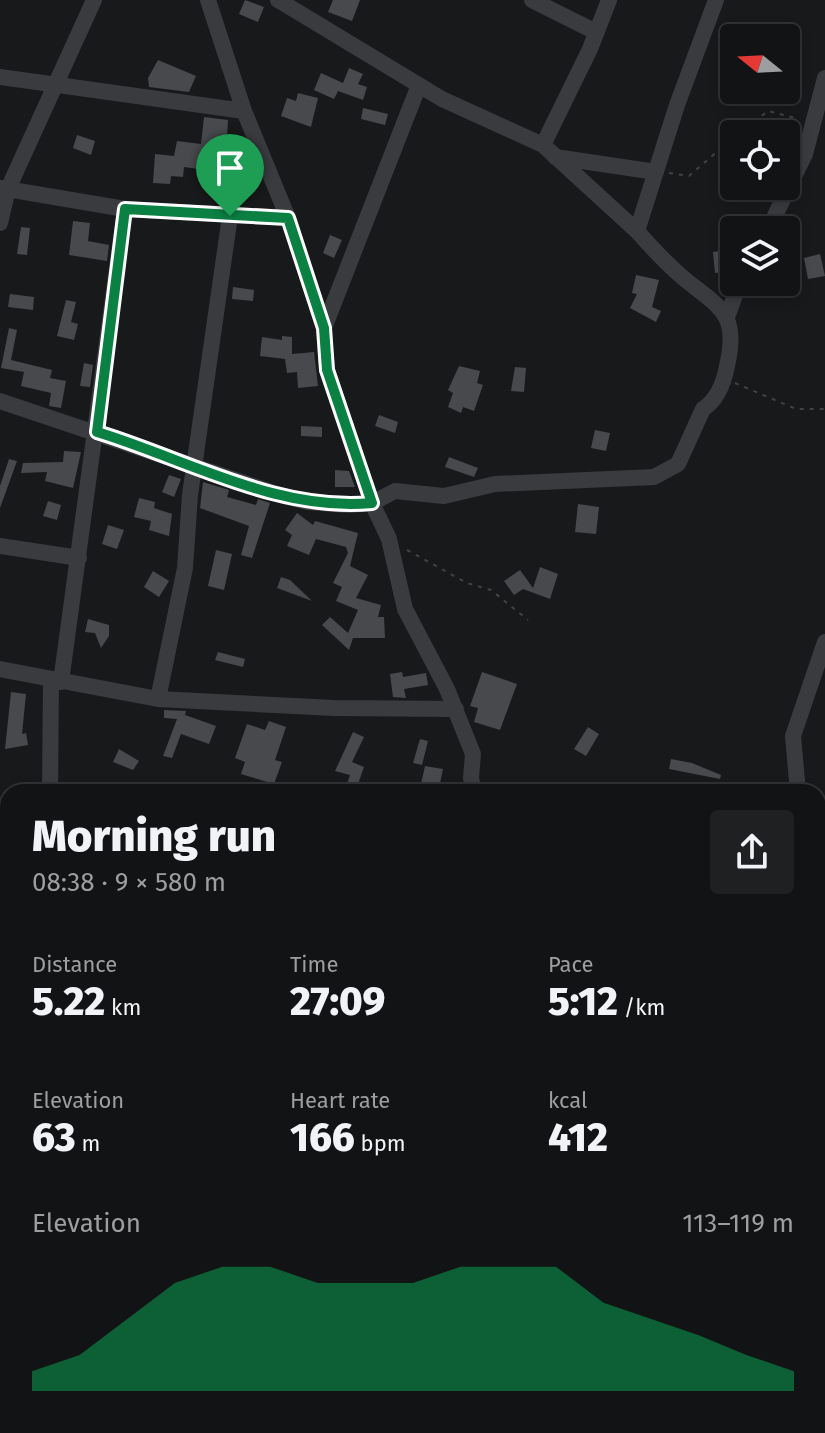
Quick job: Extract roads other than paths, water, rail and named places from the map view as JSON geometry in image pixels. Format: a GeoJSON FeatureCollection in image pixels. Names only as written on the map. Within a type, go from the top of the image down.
{"type":"FeatureCollection","features":[{"type":"Feature","properties":{"kind":"street"},"geometry":{"type":"LineString","coordinates":[[0,223],[4,188],[94,0]]}},
{"type":"Feature","properties":{"kind":"street"},"geometry":{"type":"LineString","coordinates":[[208,0],[244,111],[288,218],[324,328],[327,370],[372,503],[389,539],[405,609],[456,709],[473,754],[472,784]]}},
{"type":"Feature","properties":{"kind":"street"},"geometry":{"type":"LineString","coordinates":[[278,0],[300,6],[419,85],[549,151],[656,172]]}},
{"type":"Feature","properties":{"kind":"street"},"geometry":{"type":"LineString","coordinates":[[532,0],[596,32]]}},
{"type":"Feature","properties":{"kind":"street"},"geometry":{"type":"LineString","coordinates":[[549,151],[609,0]]}},
{"type":"Feature","properties":{"kind":"street"},"geometry":{"type":"LineString","coordinates":[[637,231],[716,0]]}},
{"type":"Feature","properties":{"kind":"street"},"geometry":{"type":"LineString","coordinates":[[0,77],[52,87],[244,111]]}},
{"type":"Feature","properties":{"kind":"street"},"geometry":{"type":"LineString","coordinates":[[775,216],[805,154],[825,78]]}},
{"type":"Feature","properties":{"kind":"street"},"geometry":{"type":"LineString","coordinates":[[324,328],[419,85]]}},
{"type":"Feature","properties":{"kind":"street"},"geometry":{"type":"LineString","coordinates":[[0,401],[307,502],[335,505],[372,503],[395,491],[444,496],[495,484],[654,477],[678,464],[699,417],[711,404],[724,379],[732,347],[727,317],[712,297],[684,278],[549,151]]}},
{"type":"Feature","properties":{"kind":"street"},"geometry":{"type":"LineString","coordinates":[[4,188],[125,209],[288,218]]}},
{"type":"Feature","properties":{"kind":"street"},"geometry":{"type":"LineString","coordinates":[[50,784],[56,681],[79,558],[125,209]]}},
{"type":"Feature","properties":{"kind":"street"},"geometry":{"type":"LineString","coordinates":[[158,699],[185,568],[194,466],[230,216]]}},
{"type":"Feature","properties":{"kind":"street"},"geometry":{"type":"LineString","coordinates":[[712,297],[720,293]]}},
{"type":"Feature","properties":{"kind":"street"},"geometry":{"type":"LineString","coordinates":[[727,317],[734,296]]}},
{"type":"Feature","properties":{"kind":"street"},"geometry":{"type":"LineString","coordinates":[[0,546],[79,558]]}},
{"type":"Feature","properties":{"kind":"street"},"geometry":{"type":"LineString","coordinates":[[797,784],[793,736],[825,642]]}},
{"type":"Feature","properties":{"kind":"street"},"geometry":{"type":"LineString","coordinates":[[0,669],[158,699],[334,708],[456,709]]}}]}
